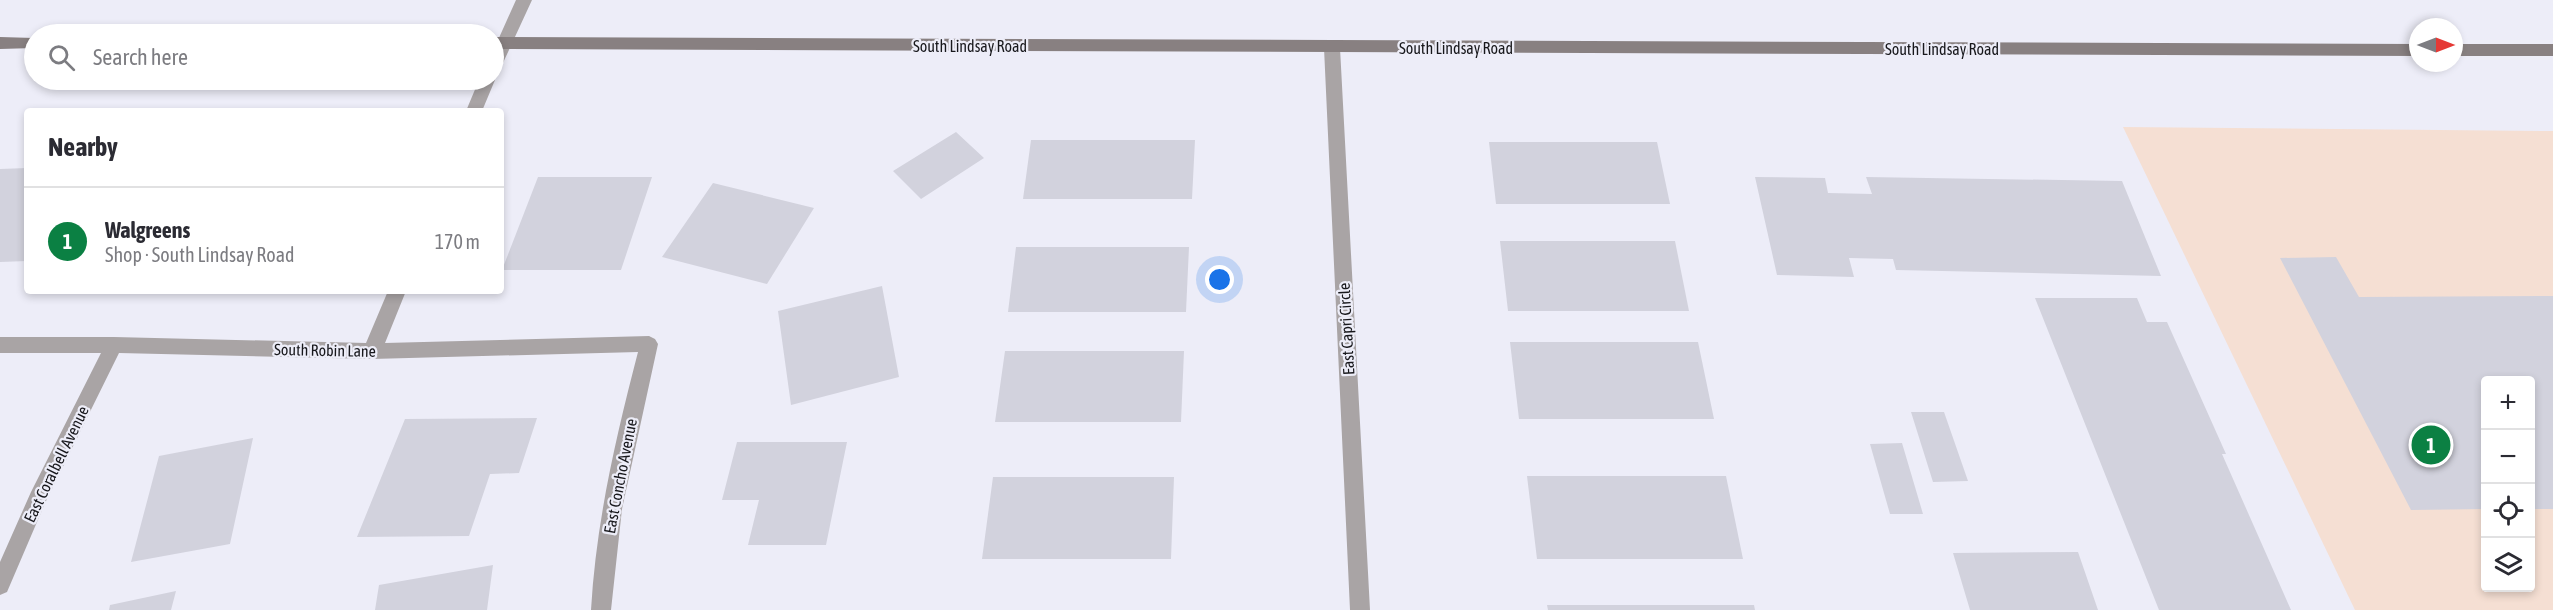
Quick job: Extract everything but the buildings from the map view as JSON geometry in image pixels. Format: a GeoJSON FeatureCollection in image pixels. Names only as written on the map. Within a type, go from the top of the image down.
{"type":"FeatureCollection","features":[{"type":"Feature","properties":{"kind":"main road"},"geometry":{"type":"LineString","coordinates":[[0,43],[24,43]]}},
{"type":"Feature","properties":{"kind":"main road","name":"South Lindsay Road"},"geometry":{"type":"LineString","coordinates":[[504,43],[1332,48],[2409,50]]}},
{"type":"Feature","properties":{"kind":"main road"},"geometry":{"type":"LineString","coordinates":[[2463,50],[2553,50]]}},
{"type":"Feature","properties":{"kind":"street"},"geometry":{"type":"LineString","coordinates":[[504,33],[524,0]]}},
{"type":"Feature","properties":{"kind":"street","name":"East Capri Circle"},"geometry":{"type":"LineString","coordinates":[[1332,48],[1360,610]]}},
{"type":"Feature","properties":{"kind":"street"},"geometry":{"type":"LineString","coordinates":[[475,108],[483,90]]}},
{"type":"Feature","properties":{"kind":"street"},"geometry":{"type":"LineString","coordinates":[[372,351],[397,294]]}},
{"type":"Feature","properties":{"kind":"street","name":"South Robin Lane"},"geometry":{"type":"LineString","coordinates":[[0,345],[114,345],[372,351],[649,344]]}},
{"type":"Feature","properties":{"kind":"street","name":"East Concho Avenue"},"geometry":{"type":"LineString","coordinates":[[601,610],[602,585],[618,470],[649,344]]}},
{"type":"Feature","properties":{"kind":"street","name":"East Coralbell Avenue"},"geometry":{"type":"LineString","coordinates":[[0,585],[38,498],[114,345]]}},
{"type":"Feature","properties":{"kind":"shaded area"},"geometry":{"type":"Polygon","coordinates":[[[2123,127],[2553,131],[2553,610],[2355,610],[2123,127]]]}},
{"type":"Feature","properties":{"kind":"place","name":"Walgreens"},"geometry":{"type":"Point","coordinates":[2431,445]}}]}
